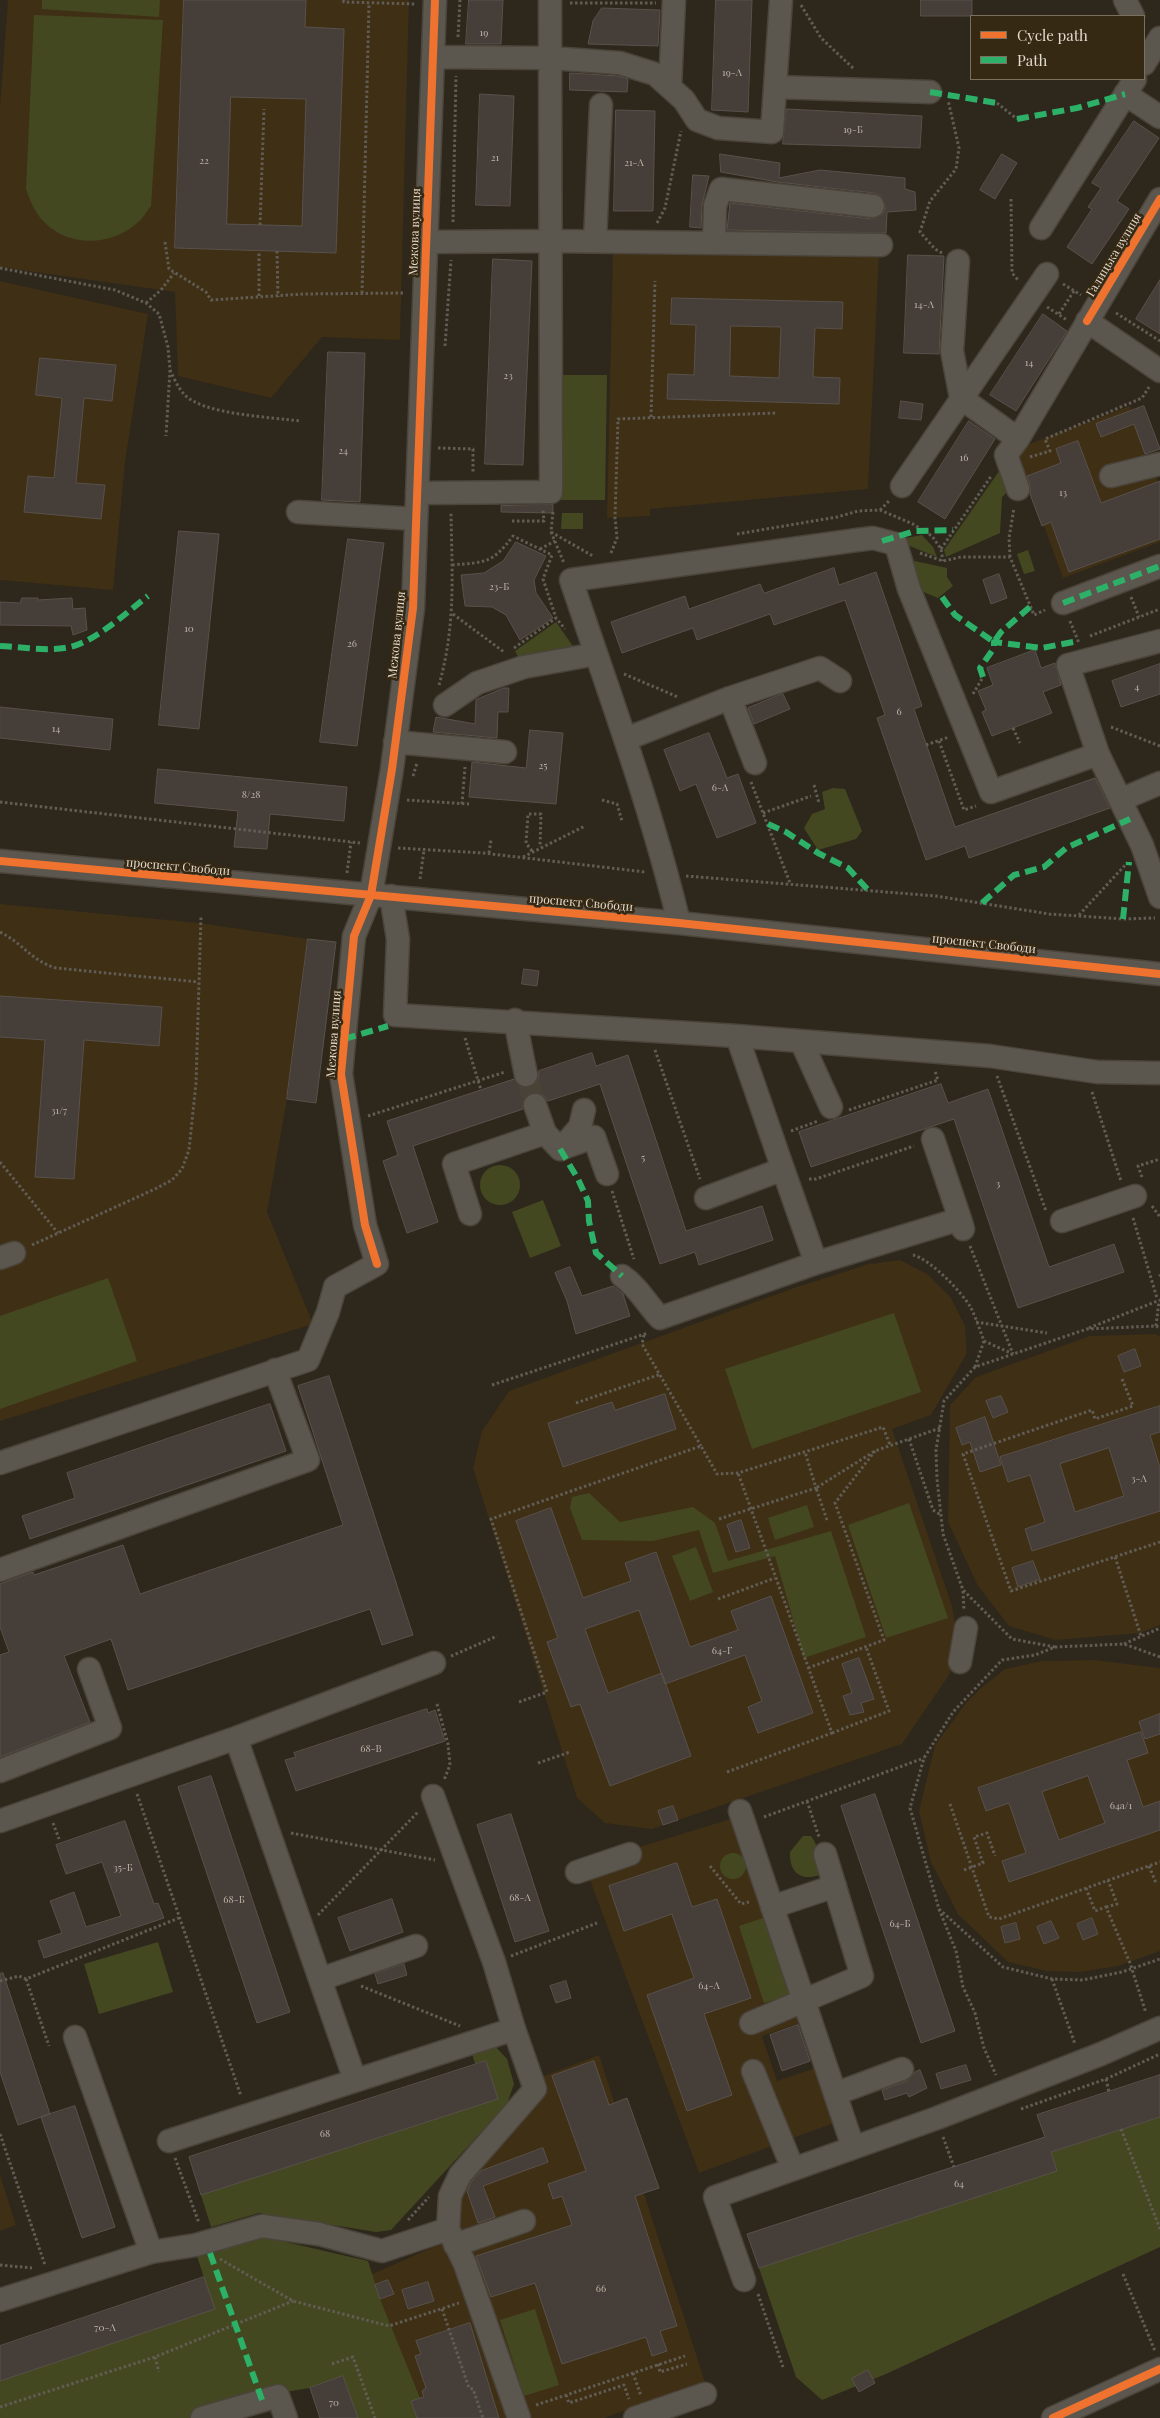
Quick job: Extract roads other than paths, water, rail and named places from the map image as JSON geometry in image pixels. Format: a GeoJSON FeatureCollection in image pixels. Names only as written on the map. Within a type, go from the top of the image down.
{"type":"FeatureCollection","features":[{"type":"Feature","properties":{"kind":"street"},"geometry":{"type":"LineString","coordinates":[[417,493],[550,492],[550,0]]}},
{"type":"Feature","properties":{"kind":"street"},"geometry":{"type":"LineString","coordinates":[[433,57],[550,58],[620,63],[655,74],[688,106],[697,120],[718,128],[772,132],[781,0]]}},
{"type":"Feature","properties":{"kind":"street"},"geometry":{"type":"LineString","coordinates":[[1125,0],[1132,15]]}},
{"type":"Feature","properties":{"kind":"street","name":"Межова вулиця"},"geometry":{"type":"LineString","coordinates":[[275,1370],[308,1360],[328,1312],[334,1288],[377,1264],[365,1226],[341,1074],[354,936],[381,895],[395,742],[413,608],[433,57],[428,2]]}},
{"type":"Feature","properties":{"kind":"street"},"geometry":{"type":"LineString","coordinates":[[670,87],[674,2]]}},
{"type":"Feature","properties":{"kind":"street"},"geometry":{"type":"LineString","coordinates":[[1145,61],[1154,36]]}},
{"type":"Feature","properties":{"kind":"street"},"geometry":{"type":"LineString","coordinates":[[1041,228],[1130,86],[1160,117]]}},
{"type":"Feature","properties":{"kind":"street"},"geometry":{"type":"LineString","coordinates":[[775,87],[939,93]]}},
{"type":"Feature","properties":{"kind":"street"},"geometry":{"type":"LineString","coordinates":[[595,241],[601,105]]}},
{"type":"Feature","properties":{"kind":"street"},"geometry":{"type":"LineString","coordinates":[[714,243],[716,206],[721,189],[873,206]]}},
{"type":"Feature","properties":{"kind":"street","name":"Галицька вулиця"},"geometry":{"type":"LineString","coordinates":[[1011,453],[1160,200]]}},
{"type":"Feature","properties":{"kind":"street"},"geometry":{"type":"LineString","coordinates":[[426,242],[595,241],[881,245]]}},
{"type":"Feature","properties":{"kind":"street"},"geometry":{"type":"LineString","coordinates":[[958,261],[952,351],[961,398],[1011,453],[1018,490]]}},
{"type":"Feature","properties":{"kind":"street"},"geometry":{"type":"LineString","coordinates":[[902,486],[1047,274]]}},
{"type":"Feature","properties":{"kind":"street"},"geometry":{"type":"LineString","coordinates":[[1085,326],[1160,371]]}},
{"type":"Feature","properties":{"kind":"street"},"geometry":{"type":"LineString","coordinates":[[1111,476],[1160,464]]}},
{"type":"Feature","properties":{"kind":"street"},"geometry":{"type":"LineString","coordinates":[[298,512],[416,519]]}},
{"type":"Feature","properties":{"kind":"street"},"geometry":{"type":"LineString","coordinates":[[679,923],[667,874],[626,739],[571,580],[873,538],[896,544],[909,589],[991,792],[1098,754]]}},
{"type":"Feature","properties":{"kind":"street"},"geometry":{"type":"LineString","coordinates":[[1063,603],[1160,566]]}},
{"type":"Feature","properties":{"kind":"street"},"geometry":{"type":"LineString","coordinates":[[1160,641],[1082,651],[1068,665],[1098,754],[1142,845],[1160,897]]}},
{"type":"Feature","properties":{"kind":"street"},"geometry":{"type":"LineString","coordinates":[[441,698],[524,667],[596,654]]}},
{"type":"Feature","properties":{"kind":"street"},"geometry":{"type":"LineString","coordinates":[[626,739],[730,698],[820,668],[840,681]]}},
{"type":"Feature","properties":{"kind":"street"},"geometry":{"type":"LineString","coordinates":[[730,698],[755,763]]}},
{"type":"Feature","properties":{"kind":"street"},"geometry":{"type":"LineString","coordinates":[[395,742],[505,752]]}},
{"type":"Feature","properties":{"kind":"street"},"geometry":{"type":"LineString","coordinates":[[1120,800],[1160,783]]}},
{"type":"Feature","properties":{"kind":"street","name":"проспект Свободи"},"geometry":{"type":"LineString","coordinates":[[0,861],[679,923],[1160,974]]}},
{"type":"Feature","properties":{"kind":"street"},"geometry":{"type":"LineString","coordinates":[[381,895],[398,939],[396,1014],[515,1020],[737,1036],[802,1043],[990,1056],[1097,1072],[1160,1073]]}},
{"type":"Feature","properties":{"kind":"street"},"geometry":{"type":"LineString","coordinates":[[515,1020],[525,1070]]}},
{"type":"Feature","properties":{"kind":"street"},"geometry":{"type":"LineString","coordinates":[[737,1036],[816,1263]]}},
{"type":"Feature","properties":{"kind":"street"},"geometry":{"type":"LineString","coordinates":[[802,1043],[837,1110]]}},
{"type":"Feature","properties":{"kind":"street"},"geometry":{"type":"LineString","coordinates":[[535,1105],[552,1141]]}},
{"type":"Feature","properties":{"kind":"street"},"geometry":{"type":"LineString","coordinates":[[552,1141],[580,1127],[584,1110]]}},
{"type":"Feature","properties":{"kind":"street"},"geometry":{"type":"LineString","coordinates":[[470,1214],[454,1164],[552,1141],[594,1137],[606,1174]]}},
{"type":"Feature","properties":{"kind":"street"},"geometry":{"type":"LineString","coordinates":[[629,1281],[646,1303],[656,1325],[816,1263],[962,1224],[933,1139]]}},
{"type":"Feature","properties":{"kind":"street"},"geometry":{"type":"LineString","coordinates":[[706,1198],[783,1169]]}},
{"type":"Feature","properties":{"kind":"street"},"geometry":{"type":"LineString","coordinates":[[1055,1219],[1135,1196]]}},
{"type":"Feature","properties":{"kind":"street"},"geometry":{"type":"LineString","coordinates":[[0,1463],[275,1370],[308,1460],[0,1570]]}},
{"type":"Feature","properties":{"kind":"street"},"geometry":{"type":"LineString","coordinates":[[960,1662],[966,1628]]}},
{"type":"Feature","properties":{"kind":"street"},"geometry":{"type":"LineString","coordinates":[[0,1821],[236,1738],[434,1663]]}},
{"type":"Feature","properties":{"kind":"street"},"geometry":{"type":"LineString","coordinates":[[0,1771],[110,1728],[89,1669]]}},
{"type":"Feature","properties":{"kind":"street"},"geometry":{"type":"LineString","coordinates":[[236,1738],[304,1930],[328,1977],[355,2080]]}},
{"type":"Feature","properties":{"kind":"street"},"geometry":{"type":"LineString","coordinates":[[433,1796],[494,1962],[514,2029],[535,2089],[460,2175],[450,2196],[452,2237],[464,2264],[518,2415]]}},
{"type":"Feature","properties":{"kind":"street"},"geometry":{"type":"LineString","coordinates":[[742,1818],[853,2147]]}},
{"type":"Feature","properties":{"kind":"street"},"geometry":{"type":"LineString","coordinates":[[578,1872],[630,1854]]}},
{"type":"Feature","properties":{"kind":"street"},"geometry":{"type":"LineString","coordinates":[[751,2023],[862,1976],[825,1854]]}},
{"type":"Feature","properties":{"kind":"street"},"geometry":{"type":"LineString","coordinates":[[771,1902],[835,1886]]}},
{"type":"Feature","properties":{"kind":"street"},"geometry":{"type":"LineString","coordinates":[[328,1977],[416,1946]]}},
{"type":"Feature","properties":{"kind":"street"},"geometry":{"type":"LineString","coordinates":[[169,2141],[486,2036],[514,2029]]}},
{"type":"Feature","properties":{"kind":"street"},"geometry":{"type":"LineString","coordinates":[[751,2286],[715,2198],[1003,2092],[1156,2030]]}},
{"type":"Feature","properties":{"kind":"street"},"geometry":{"type":"LineString","coordinates":[[75,2037],[152,2252]]}},
{"type":"Feature","properties":{"kind":"street"},"geometry":{"type":"LineString","coordinates":[[835,2094],[902,2069]]}},
{"type":"Feature","properties":{"kind":"street"},"geometry":{"type":"LineString","coordinates":[[753,2071],[793,2170]]}},
{"type":"Feature","properties":{"kind":"street"},"geometry":{"type":"LineString","coordinates":[[0,2300],[198,2236],[262,2226],[319,2234],[382,2251],[524,2220]]}},
{"type":"Feature","properties":{"kind":"street"},"geometry":{"type":"LineString","coordinates":[[1053,2418],[1158,2362]]}},
{"type":"Feature","properties":{"kind":"street"},"geometry":{"type":"LineString","coordinates":[[635,2418],[705,2394]]}},
{"type":"Feature","properties":{"kind":"street"},"geometry":{"type":"LineString","coordinates":[[202,2418],[278,2396],[286,2418]]}},
{"type":"Feature","properties":{"kind":"tunnel"},"geometry":{"type":"LineString","coordinates":[[526,1075],[535,1105]]}}]}
